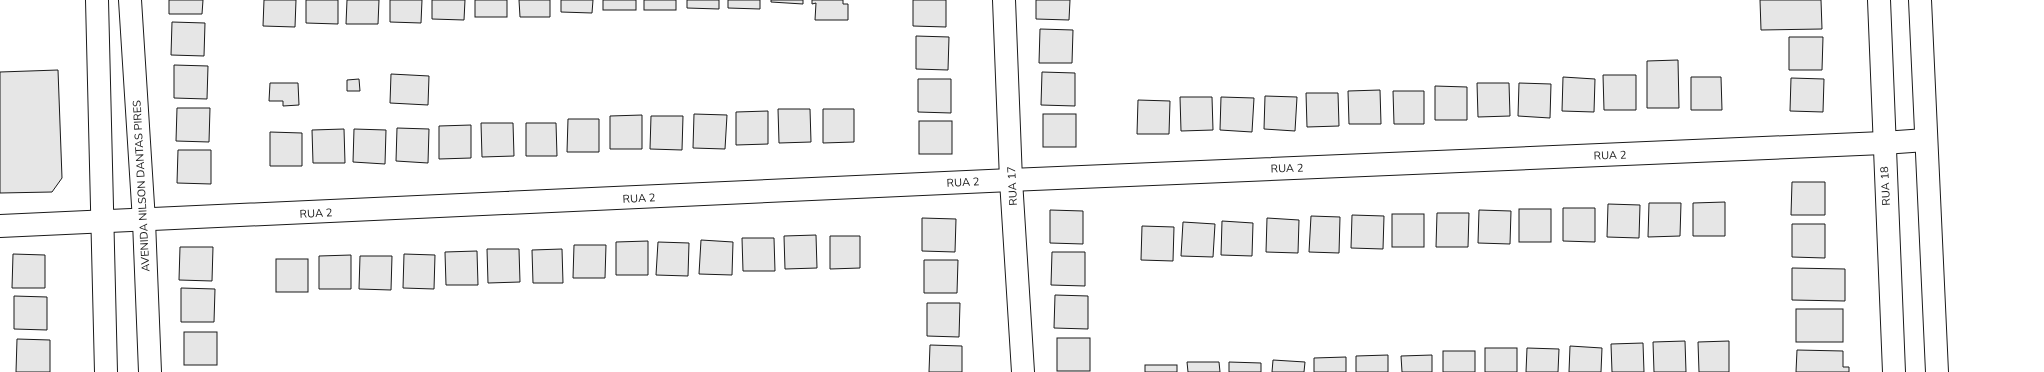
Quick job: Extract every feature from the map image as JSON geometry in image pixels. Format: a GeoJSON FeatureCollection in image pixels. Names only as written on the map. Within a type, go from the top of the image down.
{"type":"FeatureCollection","features":[{"type":"Feature","properties":{"kind":"street"},"geometry":{"type":"LineString","coordinates":[[97,0],[106,372]]}},
{"type":"Feature","properties":{"kind":"street","name":"AVENIDA NILSON DANTAS PIRES"},"geometry":{"type":"LineString","coordinates":[[130,0],[144,221],[150,372]]}},
{"type":"Feature","properties":{"kind":"street","name":"RUA 17"},"geometry":{"type":"LineString","coordinates":[[1004,0],[1011,180],[1023,372]]}},
{"type":"Feature","properties":{"kind":"street","name":"RUA 18"},"geometry":{"type":"LineString","coordinates":[[1879,0],[1883,143],[1894,372]]}},
{"type":"Feature","properties":{"kind":"street"},"geometry":{"type":"LineString","coordinates":[[1920,0],[1937,372]]}},
{"type":"Feature","properties":{"kind":"street","name":"RUA 2"},"geometry":{"type":"LineString","coordinates":[[0,226],[144,221],[1011,180],[1926,140]]}},
{"type":"Feature","properties":{"kind":"building"},"geometry":{"type":"Polygon","coordinates":[[[169,0],[203,0],[202,14],[169,14],[169,0]]]}},
{"type":"Feature","properties":{"kind":"building"},"geometry":{"type":"Polygon","coordinates":[[[264,0],[296,0],[295,27],[263,26],[264,0]]]}},
{"type":"Feature","properties":{"kind":"building"},"geometry":{"type":"Polygon","coordinates":[[[306,0],[338,0],[338,24],[306,23],[306,0]]]}},
{"type":"Feature","properties":{"kind":"building"},"geometry":{"type":"Polygon","coordinates":[[[347,0],[379,0],[378,24],[346,24],[347,0]]]}},
{"type":"Feature","properties":{"kind":"building"},"geometry":{"type":"Polygon","coordinates":[[[390,0],[422,0],[421,23],[390,22],[390,0]]]}},
{"type":"Feature","properties":{"kind":"building"},"geometry":{"type":"Polygon","coordinates":[[[432,0],[465,0],[464,20],[432,19],[432,0]]]}},
{"type":"Feature","properties":{"kind":"building"},"geometry":{"type":"Polygon","coordinates":[[[475,0],[507,0],[507,17],[475,17],[475,0]]]}},
{"type":"Feature","properties":{"kind":"building"},"geometry":{"type":"Polygon","coordinates":[[[519,0],[550,0],[550,17],[520,17],[519,0]]]}},
{"type":"Feature","properties":{"kind":"building"},"geometry":{"type":"Polygon","coordinates":[[[561,0],[593,0],[592,13],[561,12],[561,0]]]}},
{"type":"Feature","properties":{"kind":"building"},"geometry":{"type":"Polygon","coordinates":[[[603,0],[636,0],[636,10],[603,10],[603,0]]]}},
{"type":"Feature","properties":{"kind":"building"},"geometry":{"type":"Polygon","coordinates":[[[644,0],[676,0],[676,10],[644,10],[644,0]]]}},
{"type":"Feature","properties":{"kind":"building"},"geometry":{"type":"Polygon","coordinates":[[[687,0],[719,0],[719,9],[687,8],[687,0]]]}},
{"type":"Feature","properties":{"kind":"building"},"geometry":{"type":"Polygon","coordinates":[[[728,0],[760,0],[760,9],[728,8],[728,0]]]}},
{"type":"Feature","properties":{"kind":"building"},"geometry":{"type":"Polygon","coordinates":[[[771,0],[803,0],[803,4],[771,2],[771,0]]]}},
{"type":"Feature","properties":{"kind":"building"},"geometry":{"type":"Polygon","coordinates":[[[812,0],[843,0],[843,4],[848,4],[848,20],[815,20],[816,3],[812,4],[812,0]]]}},
{"type":"Feature","properties":{"kind":"building"},"geometry":{"type":"Polygon","coordinates":[[[913,0],[946,0],[946,27],[913,26],[913,0]]]}},
{"type":"Feature","properties":{"kind":"building"},"geometry":{"type":"Polygon","coordinates":[[[1036,0],[1070,0],[1069,20],[1036,19],[1036,0]]]}},
{"type":"Feature","properties":{"kind":"building"},"geometry":{"type":"Polygon","coordinates":[[[1760,0],[1821,0],[1822,29],[1761,30],[1760,0]]]}},
{"type":"Feature","properties":{"kind":"building"},"geometry":{"type":"Polygon","coordinates":[[[172,22],[205,23],[204,56],[171,55],[172,22]]]}},
{"type":"Feature","properties":{"kind":"building"},"geometry":{"type":"Polygon","coordinates":[[[1040,29],[1073,30],[1072,63],[1039,63],[1040,29]]]}},
{"type":"Feature","properties":{"kind":"building"},"geometry":{"type":"Polygon","coordinates":[[[916,36],[949,37],[948,70],[916,69],[916,36]]]}},
{"type":"Feature","properties":{"kind":"building"},"geometry":{"type":"Polygon","coordinates":[[[1789,37],[1823,37],[1822,70],[1789,70],[1789,37]]]}},
{"type":"Feature","properties":{"kind":"building"},"geometry":{"type":"Polygon","coordinates":[[[1678,60],[1679,108],[1647,108],[1647,61],[1678,60]]]}},
{"type":"Feature","properties":{"kind":"building"},"geometry":{"type":"Polygon","coordinates":[[[174,65],[208,66],[207,99],[174,98],[174,65]]]}},
{"type":"Feature","properties":{"kind":"building"},"geometry":{"type":"Polygon","coordinates":[[[58,70],[62,178],[52,192],[0,193],[0,72],[58,70]]]}},
{"type":"Feature","properties":{"kind":"building"},"geometry":{"type":"Polygon","coordinates":[[[1042,72],[1075,73],[1075,106],[1041,105],[1042,72]]]}},
{"type":"Feature","properties":{"kind":"building"},"geometry":{"type":"Polygon","coordinates":[[[391,74],[429,76],[428,105],[390,103],[391,74]]]}},
{"type":"Feature","properties":{"kind":"building"},"geometry":{"type":"Polygon","coordinates":[[[1603,75],[1636,75],[1636,110],[1604,110],[1603,75]]]}},
{"type":"Feature","properties":{"kind":"building"},"geometry":{"type":"Polygon","coordinates":[[[1563,77],[1595,79],[1594,112],[1562,111],[1563,77]]]}},
{"type":"Feature","properties":{"kind":"building"},"geometry":{"type":"Polygon","coordinates":[[[1691,77],[1721,77],[1722,110],[1691,110],[1691,77]]]}},
{"type":"Feature","properties":{"kind":"building"},"geometry":{"type":"Polygon","coordinates":[[[1791,78],[1824,79],[1823,112],[1790,111],[1791,78]]]}},
{"type":"Feature","properties":{"kind":"building"},"geometry":{"type":"Polygon","coordinates":[[[359,79],[360,91],[347,91],[347,80],[359,79]]]}},
{"type":"Feature","properties":{"kind":"building"},"geometry":{"type":"Polygon","coordinates":[[[918,79],[951,79],[951,113],[918,112],[918,79]]]}},
{"type":"Feature","properties":{"kind":"building"},"geometry":{"type":"Polygon","coordinates":[[[270,83],[298,83],[299,105],[283,106],[283,101],[269,101],[270,83]]]}},
{"type":"Feature","properties":{"kind":"building"},"geometry":{"type":"Polygon","coordinates":[[[1477,83],[1509,83],[1510,116],[1478,117],[1477,83]]]}},
{"type":"Feature","properties":{"kind":"building"},"geometry":{"type":"Polygon","coordinates":[[[1519,83],[1551,84],[1550,118],[1518,116],[1519,83]]]}},
{"type":"Feature","properties":{"kind":"building"},"geometry":{"type":"Polygon","coordinates":[[[1435,86],[1467,87],[1467,120],[1435,120],[1435,86]]]}},
{"type":"Feature","properties":{"kind":"building"},"geometry":{"type":"Polygon","coordinates":[[[1380,90],[1381,124],[1349,124],[1348,91],[1380,90]]]}},
{"type":"Feature","properties":{"kind":"building"},"geometry":{"type":"Polygon","coordinates":[[[1393,91],[1424,91],[1424,124],[1394,124],[1393,91]]]}},
{"type":"Feature","properties":{"kind":"building"},"geometry":{"type":"Polygon","coordinates":[[[1306,93],[1338,93],[1339,126],[1307,127],[1306,93]]]}},
{"type":"Feature","properties":{"kind":"building"},"geometry":{"type":"Polygon","coordinates":[[[1265,96],[1297,97],[1295,131],[1264,129],[1265,96]]]}},
{"type":"Feature","properties":{"kind":"building"},"geometry":{"type":"Polygon","coordinates":[[[1180,97],[1212,97],[1213,130],[1181,131],[1180,97]]]}},
{"type":"Feature","properties":{"kind":"building"},"geometry":{"type":"Polygon","coordinates":[[[1221,97],[1254,98],[1252,132],[1220,130],[1221,97]]]}},
{"type":"Feature","properties":{"kind":"building"},"geometry":{"type":"Polygon","coordinates":[[[1138,100],[1170,101],[1169,134],[1137,134],[1138,100]]]}},
{"type":"Feature","properties":{"kind":"building"},"geometry":{"type":"Polygon","coordinates":[[[177,108],[210,108],[209,142],[176,141],[177,108]]]}},
{"type":"Feature","properties":{"kind":"building"},"geometry":{"type":"Polygon","coordinates":[[[778,109],[810,109],[811,142],[779,143],[778,109]]]}},
{"type":"Feature","properties":{"kind":"building"},"geometry":{"type":"Polygon","coordinates":[[[823,109],[854,109],[854,142],[823,143],[823,109]]]}},
{"type":"Feature","properties":{"kind":"building"},"geometry":{"type":"Polygon","coordinates":[[[768,111],[768,144],[736,145],[736,112],[768,111]]]}},
{"type":"Feature","properties":{"kind":"building"},"geometry":{"type":"Polygon","coordinates":[[[694,114],[727,115],[725,149],[693,148],[694,114]]]}},
{"type":"Feature","properties":{"kind":"building"},"geometry":{"type":"Polygon","coordinates":[[[1043,114],[1076,114],[1076,147],[1043,147],[1043,114]]]}},
{"type":"Feature","properties":{"kind":"building"},"geometry":{"type":"Polygon","coordinates":[[[642,115],[642,149],[610,149],[610,116],[642,115]]]}},
{"type":"Feature","properties":{"kind":"building"},"geometry":{"type":"Polygon","coordinates":[[[651,116],[683,116],[682,150],[650,149],[651,116]]]}},
{"type":"Feature","properties":{"kind":"building"},"geometry":{"type":"Polygon","coordinates":[[[568,119],[599,119],[599,152],[567,152],[568,119]]]}},
{"type":"Feature","properties":{"kind":"building"},"geometry":{"type":"Polygon","coordinates":[[[919,121],[952,121],[952,154],[919,154],[919,121]]]}},
{"type":"Feature","properties":{"kind":"building"},"geometry":{"type":"Polygon","coordinates":[[[481,123],[513,123],[514,156],[482,157],[481,123]]]}},
{"type":"Feature","properties":{"kind":"building"},"geometry":{"type":"Polygon","coordinates":[[[526,123],[556,123],[557,156],[526,156],[526,123]]]}},
{"type":"Feature","properties":{"kind":"building"},"geometry":{"type":"Polygon","coordinates":[[[471,125],[471,158],[439,159],[439,126],[471,125]]]}},
{"type":"Feature","properties":{"kind":"building"},"geometry":{"type":"Polygon","coordinates":[[[397,128],[429,129],[428,163],[396,161],[397,128]]]}},
{"type":"Feature","properties":{"kind":"building"},"geometry":{"type":"Polygon","coordinates":[[[344,129],[345,163],[313,163],[312,130],[344,129]]]}},
{"type":"Feature","properties":{"kind":"building"},"geometry":{"type":"Polygon","coordinates":[[[354,129],[386,130],[385,164],[353,162],[354,129]]]}},
{"type":"Feature","properties":{"kind":"building"},"geometry":{"type":"Polygon","coordinates":[[[270,132],[302,133],[302,166],[270,166],[270,132]]]}},
{"type":"Feature","properties":{"kind":"building"},"geometry":{"type":"Polygon","coordinates":[[[178,150],[211,150],[211,184],[177,183],[178,150]]]}},
{"type":"Feature","properties":{"kind":"building"},"geometry":{"type":"Polygon","coordinates":[[[1792,182],[1825,182],[1825,215],[1791,215],[1792,182]]]}},
{"type":"Feature","properties":{"kind":"building"},"geometry":{"type":"Polygon","coordinates":[[[1725,202],[1725,236],[1693,236],[1693,203],[1725,202]]]}},
{"type":"Feature","properties":{"kind":"building"},"geometry":{"type":"Polygon","coordinates":[[[1649,203],[1681,203],[1680,236],[1648,237],[1649,203]]]}},
{"type":"Feature","properties":{"kind":"building"},"geometry":{"type":"Polygon","coordinates":[[[1608,204],[1640,205],[1639,238],[1607,237],[1608,204]]]}},
{"type":"Feature","properties":{"kind":"building"},"geometry":{"type":"Polygon","coordinates":[[[1563,208],[1595,208],[1595,242],[1563,241],[1563,208]]]}},
{"type":"Feature","properties":{"kind":"building"},"geometry":{"type":"Polygon","coordinates":[[[1519,209],[1551,209],[1551,242],[1519,242],[1519,209]]]}},
{"type":"Feature","properties":{"kind":"building"},"geometry":{"type":"Polygon","coordinates":[[[1050,210],[1083,211],[1083,244],[1050,243],[1050,210]]]}},
{"type":"Feature","properties":{"kind":"building"},"geometry":{"type":"Polygon","coordinates":[[[1479,210],[1511,211],[1510,244],[1478,243],[1479,210]]]}},
{"type":"Feature","properties":{"kind":"building"},"geometry":{"type":"Polygon","coordinates":[[[1437,213],[1469,213],[1468,247],[1436,247],[1437,213]]]}},
{"type":"Feature","properties":{"kind":"building"},"geometry":{"type":"Polygon","coordinates":[[[1392,214],[1424,214],[1424,247],[1392,247],[1392,214]]]}},
{"type":"Feature","properties":{"kind":"building"},"geometry":{"type":"Polygon","coordinates":[[[1352,215],[1384,216],[1383,249],[1351,248],[1352,215]]]}},
{"type":"Feature","properties":{"kind":"building"},"geometry":{"type":"Polygon","coordinates":[[[1311,216],[1340,217],[1339,253],[1309,252],[1311,216]]]}},
{"type":"Feature","properties":{"kind":"building"},"geometry":{"type":"Polygon","coordinates":[[[922,218],[956,219],[955,252],[922,251],[922,218]]]}},
{"type":"Feature","properties":{"kind":"building"},"geometry":{"type":"Polygon","coordinates":[[[1267,218],[1299,220],[1298,253],[1266,252],[1267,218]]]}},
{"type":"Feature","properties":{"kind":"building"},"geometry":{"type":"Polygon","coordinates":[[[1222,221],[1253,223],[1252,256],[1221,255],[1222,221]]]}},
{"type":"Feature","properties":{"kind":"building"},"geometry":{"type":"Polygon","coordinates":[[[1183,222],[1215,224],[1213,257],[1181,256],[1183,222]]]}},
{"type":"Feature","properties":{"kind":"building"},"geometry":{"type":"Polygon","coordinates":[[[1792,224],[1825,224],[1825,258],[1792,257],[1792,224]]]}},
{"type":"Feature","properties":{"kind":"building"},"geometry":{"type":"Polygon","coordinates":[[[1142,226],[1174,227],[1173,261],[1141,260],[1142,226]]]}},
{"type":"Feature","properties":{"kind":"building"},"geometry":{"type":"Polygon","coordinates":[[[816,235],[817,268],[785,269],[784,236],[816,235]]]}},
{"type":"Feature","properties":{"kind":"building"},"geometry":{"type":"Polygon","coordinates":[[[830,236],[860,236],[860,268],[830,269],[830,236]]]}},
{"type":"Feature","properties":{"kind":"building"},"geometry":{"type":"Polygon","coordinates":[[[742,238],[774,238],[775,271],[743,271],[742,238]]]}},
{"type":"Feature","properties":{"kind":"building"},"geometry":{"type":"Polygon","coordinates":[[[701,240],[733,242],[732,275],[699,274],[701,240]]]}},
{"type":"Feature","properties":{"kind":"building"},"geometry":{"type":"Polygon","coordinates":[[[648,241],[648,275],[616,275],[616,242],[648,241]]]}},
{"type":"Feature","properties":{"kind":"building"},"geometry":{"type":"Polygon","coordinates":[[[658,242],[689,243],[688,276],[656,275],[658,242]]]}},
{"type":"Feature","properties":{"kind":"building"},"geometry":{"type":"Polygon","coordinates":[[[574,245],[606,245],[605,278],[573,278],[574,245]]]}},
{"type":"Feature","properties":{"kind":"building"},"geometry":{"type":"Polygon","coordinates":[[[180,247],[213,247],[212,281],[179,280],[180,247]]]}},
{"type":"Feature","properties":{"kind":"building"},"geometry":{"type":"Polygon","coordinates":[[[487,249],[519,249],[520,282],[488,283],[487,249]]]}},
{"type":"Feature","properties":{"kind":"building"},"geometry":{"type":"Polygon","coordinates":[[[562,249],[563,283],[533,283],[532,250],[562,249]]]}},
{"type":"Feature","properties":{"kind":"building"},"geometry":{"type":"Polygon","coordinates":[[[477,251],[478,285],[446,285],[445,252],[477,251]]]}},
{"type":"Feature","properties":{"kind":"building"},"geometry":{"type":"Polygon","coordinates":[[[1052,252],[1085,252],[1085,286],[1051,285],[1052,252]]]}},
{"type":"Feature","properties":{"kind":"building"},"geometry":{"type":"Polygon","coordinates":[[[13,254],[45,255],[45,288],[12,288],[13,254]]]}},
{"type":"Feature","properties":{"kind":"building"},"geometry":{"type":"Polygon","coordinates":[[[404,254],[435,255],[434,289],[403,288],[404,254]]]}},
{"type":"Feature","properties":{"kind":"building"},"geometry":{"type":"Polygon","coordinates":[[[351,255],[351,289],[319,289],[319,256],[351,255]]]}},
{"type":"Feature","properties":{"kind":"building"},"geometry":{"type":"Polygon","coordinates":[[[360,256],[392,256],[391,290],[359,289],[360,256]]]}},
{"type":"Feature","properties":{"kind":"building"},"geometry":{"type":"Polygon","coordinates":[[[276,259],[308,259],[308,292],[276,292],[276,259]]]}},
{"type":"Feature","properties":{"kind":"building"},"geometry":{"type":"Polygon","coordinates":[[[924,260],[958,260],[957,293],[924,293],[924,260]]]}},
{"type":"Feature","properties":{"kind":"building"},"geometry":{"type":"Polygon","coordinates":[[[1792,268],[1845,269],[1845,301],[1792,300],[1792,268]]]}},
{"type":"Feature","properties":{"kind":"building"},"geometry":{"type":"Polygon","coordinates":[[[181,288],[215,289],[214,322],[181,322],[181,288]]]}},
{"type":"Feature","properties":{"kind":"building"},"geometry":{"type":"Polygon","coordinates":[[[1055,295],[1088,296],[1088,329],[1054,328],[1055,295]]]}},
{"type":"Feature","properties":{"kind":"building"},"geometry":{"type":"Polygon","coordinates":[[[14,296],[47,297],[47,330],[14,329],[14,296]]]}},
{"type":"Feature","properties":{"kind":"building"},"geometry":{"type":"Polygon","coordinates":[[[927,303],[960,303],[959,337],[927,336],[927,303]]]}},
{"type":"Feature","properties":{"kind":"building"},"geometry":{"type":"Polygon","coordinates":[[[1796,309],[1843,309],[1843,342],[1796,342],[1796,309]]]}},
{"type":"Feature","properties":{"kind":"building"},"geometry":{"type":"Polygon","coordinates":[[[184,332],[217,332],[217,365],[184,365],[184,332]]]}},
{"type":"Feature","properties":{"kind":"building"},"geometry":{"type":"Polygon","coordinates":[[[1057,338],[1090,338],[1090,371],[1057,371],[1057,338]]]}},
{"type":"Feature","properties":{"kind":"building"},"geometry":{"type":"Polygon","coordinates":[[[17,339],[50,340],[50,372],[16,372],[17,339]]]}},
{"type":"Feature","properties":{"kind":"building"},"geometry":{"type":"Polygon","coordinates":[[[1685,341],[1686,372],[1654,372],[1653,342],[1685,341]]]}},
{"type":"Feature","properties":{"kind":"building"},"geometry":{"type":"Polygon","coordinates":[[[1729,341],[1729,372],[1699,372],[1698,342],[1729,341]]]}},
{"type":"Feature","properties":{"kind":"building"},"geometry":{"type":"Polygon","coordinates":[[[1643,343],[1644,372],[1612,372],[1611,344],[1643,343]]]}},
{"type":"Feature","properties":{"kind":"building"},"geometry":{"type":"Polygon","coordinates":[[[930,345],[962,346],[962,372],[929,372],[930,345]]]}},
{"type":"Feature","properties":{"kind":"building"},"geometry":{"type":"Polygon","coordinates":[[[1570,346],[1602,348],[1601,372],[1569,372],[1570,346]]]}},
{"type":"Feature","properties":{"kind":"building"},"geometry":{"type":"Polygon","coordinates":[[[1485,348],[1517,348],[1517,372],[1485,372],[1485,348]]]}},
{"type":"Feature","properties":{"kind":"building"},"geometry":{"type":"Polygon","coordinates":[[[1527,348],[1559,349],[1558,372],[1526,372],[1527,348]]]}},
{"type":"Feature","properties":{"kind":"building"},"geometry":{"type":"Polygon","coordinates":[[[1797,350],[1843,351],[1843,367],[1849,367],[1849,372],[1796,372],[1797,350]]]}},
{"type":"Feature","properties":{"kind":"building"},"geometry":{"type":"Polygon","coordinates":[[[1443,351],[1475,351],[1475,372],[1443,372],[1443,351]]]}},
{"type":"Feature","properties":{"kind":"building"},"geometry":{"type":"Polygon","coordinates":[[[1388,355],[1388,372],[1356,372],[1356,356],[1388,355]]]}},
{"type":"Feature","properties":{"kind":"building"},"geometry":{"type":"Polygon","coordinates":[[[1432,355],[1432,372],[1402,372],[1401,356],[1432,355]]]}},
{"type":"Feature","properties":{"kind":"building"},"geometry":{"type":"Polygon","coordinates":[[[1346,357],[1346,372],[1314,372],[1314,358],[1346,357]]]}},
{"type":"Feature","properties":{"kind":"building"},"geometry":{"type":"Polygon","coordinates":[[[1273,360],[1305,362],[1304,372],[1272,372],[1273,360]]]}},
{"type":"Feature","properties":{"kind":"building"},"geometry":{"type":"Polygon","coordinates":[[[1187,362],[1219,362],[1220,372],[1188,372],[1187,362]]]}},
{"type":"Feature","properties":{"kind":"building"},"geometry":{"type":"Polygon","coordinates":[[[1229,362],[1261,363],[1261,372],[1229,372],[1229,362]]]}},
{"type":"Feature","properties":{"kind":"building"},"geometry":{"type":"Polygon","coordinates":[[[1145,365],[1177,365],[1177,372],[1145,372],[1145,365]]]}}]}
